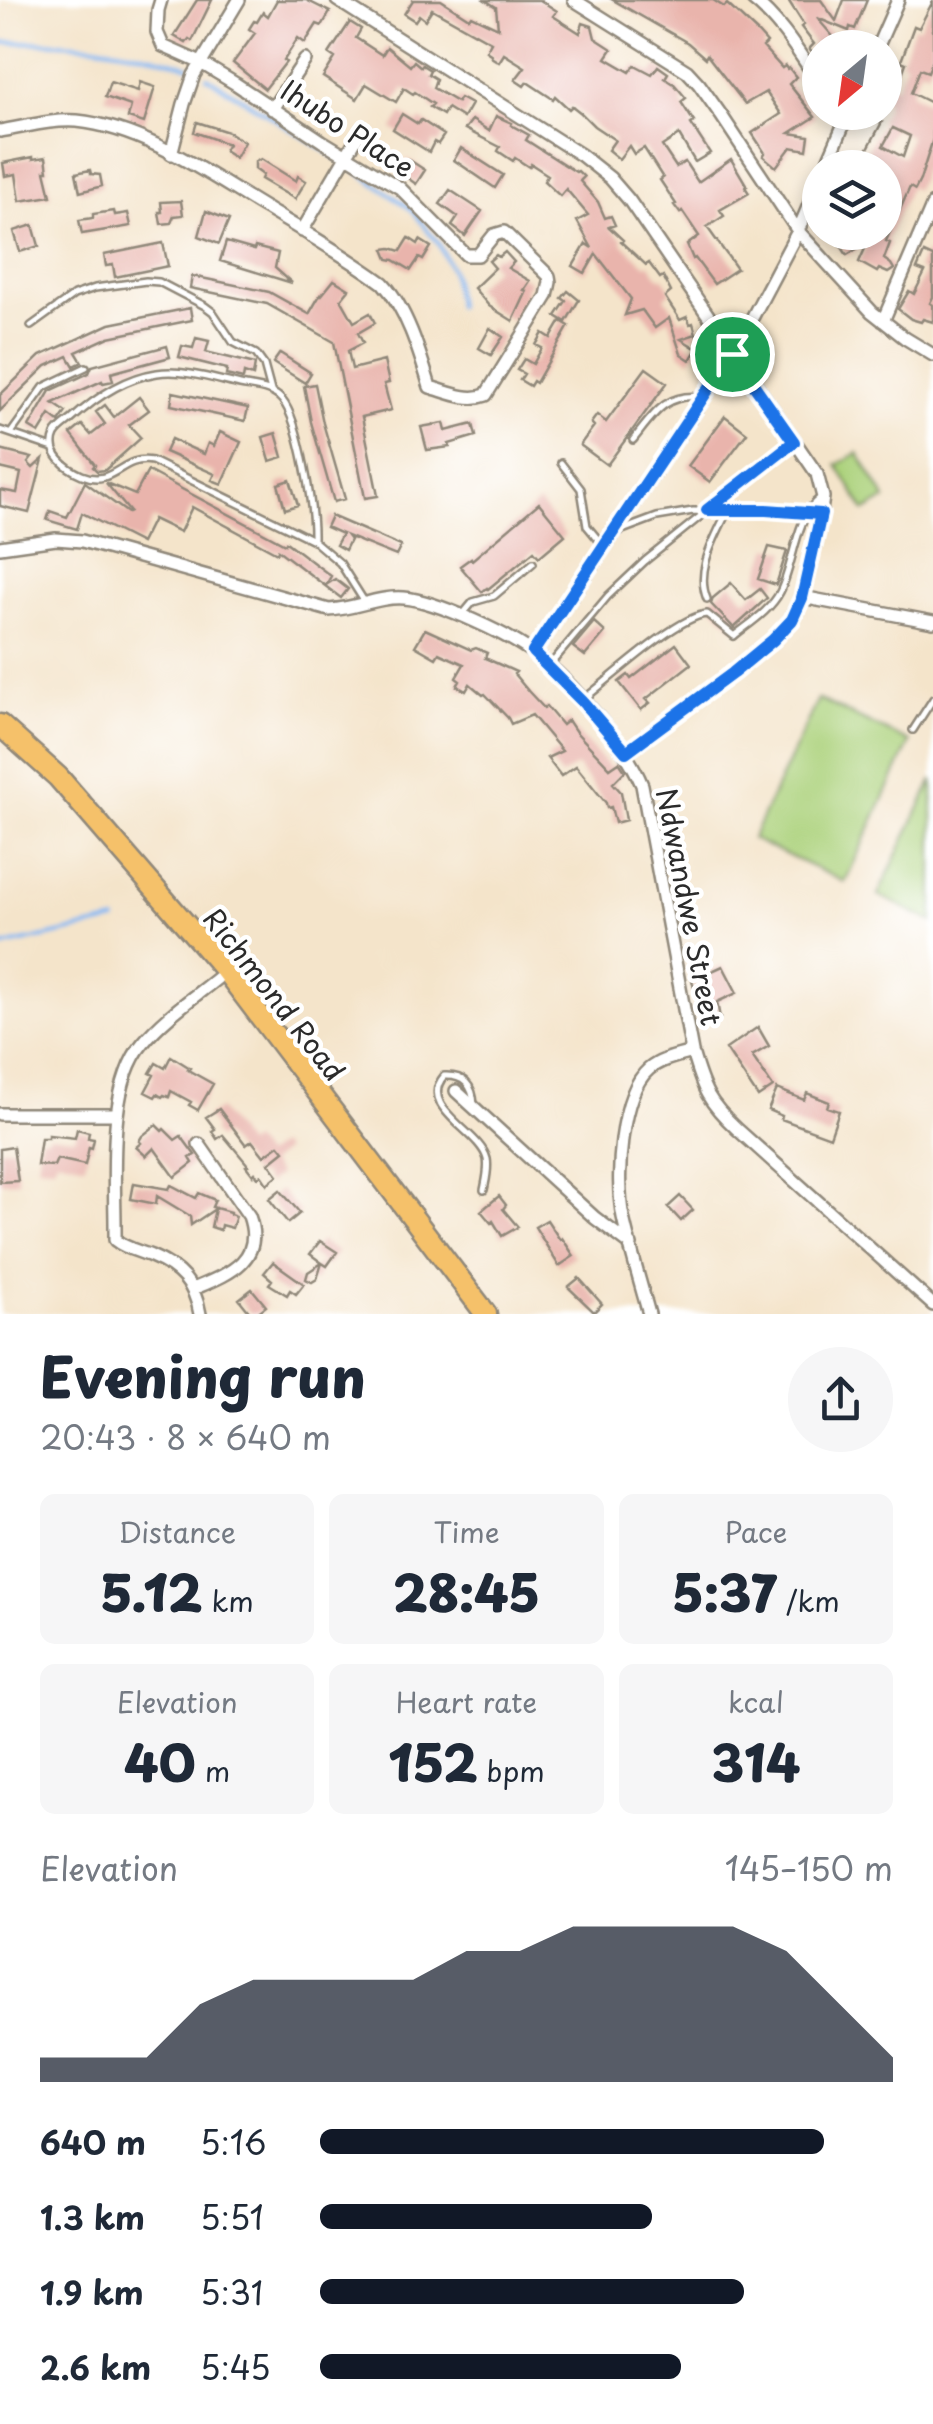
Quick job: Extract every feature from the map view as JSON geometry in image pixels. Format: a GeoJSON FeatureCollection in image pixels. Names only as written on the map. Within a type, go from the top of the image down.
{"type":"FeatureCollection","features":[{"type":"Feature","properties":{"kind":"highway","name":"Richmond Road"},"geometry":{"type":"LineString","coordinates":[[0,725],[58,776],[226,972],[486,1314]]}},
{"type":"Feature","properties":{"kind":"street","name":"Ihubo Place"},"geometry":{"type":"LineString","coordinates":[[161,0],[156,22],[160,42],[168,49],[201,63],[400,188],[466,255],[478,255],[494,235],[504,232],[549,276],[547,296],[486,395],[467,398],[430,387],[394,294],[369,273],[302,231]]}},
{"type":"Feature","properties":{"kind":"street"},"geometry":{"type":"LineString","coordinates":[[172,154],[184,104],[201,63],[238,0]]}},
{"type":"Feature","properties":{"kind":"street"},"geometry":{"type":"LineString","coordinates":[[337,0],[598,167],[618,186],[816,474],[823,497],[814,513],[802,598],[792,620],[733,673],[626,752]]}},
{"type":"Feature","properties":{"kind":"street"},"geometry":{"type":"LineString","coordinates":[[574,0],[699,84],[798,231],[872,312],[933,355]]}},
{"type":"Feature","properties":{"kind":"street"},"geometry":{"type":"LineString","coordinates":[[753,0],[765,9],[802,58]]}},
{"type":"Feature","properties":{"kind":"street"},"geometry":{"type":"LineString","coordinates":[[885,30],[898,0]]}},
{"type":"Feature","properties":{"kind":"street"},"geometry":{"type":"LineString","coordinates":[[272,109],[304,60]]}},
{"type":"Feature","properties":{"kind":"street"},"geometry":{"type":"LineString","coordinates":[[0,131],[77,121],[123,132],[172,154],[302,231],[362,129]]}},
{"type":"Feature","properties":{"kind":"street"},"geometry":{"type":"LineString","coordinates":[[883,321],[929,224],[933,204]]}},
{"type":"Feature","properties":{"kind":"street"},"geometry":{"type":"LineString","coordinates":[[533,652],[732,354],[802,222]]}},
{"type":"Feature","properties":{"kind":"street","name":"Ndwandwe Street"},"geometry":{"type":"LineString","coordinates":[[0,547],[56,539],[82,541],[329,610],[385,598],[427,602],[533,652],[626,752],[642,784],[692,1052],[703,1089],[716,1109],[933,1305]]}},
{"type":"Feature","properties":{"kind":"street"},"geometry":{"type":"LineString","coordinates":[[802,598],[933,622]]}},
{"type":"Feature","properties":{"kind":"street"},"geometry":{"type":"LineString","coordinates":[[200,1314],[193,1289],[177,1271],[115,1240],[116,1114],[128,1068],[141,1045],[226,972]]}},
{"type":"Feature","properties":{"kind":"street"},"geometry":{"type":"LineString","coordinates":[[648,1314],[623,1216],[620,1189],[625,1121],[632,1092],[647,1071],[692,1052]]}},
{"type":"Feature","properties":{"kind":"street"},"geometry":{"type":"LineString","coordinates":[[456,1090],[595,1218],[631,1245]]}},
{"type":"Feature","properties":{"kind":"street"},"geometry":{"type":"LineString","coordinates":[[0,1114],[116,1114]]}},
{"type":"Feature","properties":{"kind":"street"},"geometry":{"type":"LineString","coordinates":[[193,1289],[237,1267],[254,1242],[248,1216],[199,1144]]}},
{"type":"Feature","properties":{"kind":"lane"},"geometry":{"type":"LineString","coordinates":[[31,326],[74,295],[95,288],[159,282],[213,312],[233,342],[256,354],[264,365],[271,392]]}},
{"type":"Feature","properties":{"kind":"lane"},"geometry":{"type":"LineString","coordinates":[[11,434],[44,387],[86,368]]}},
{"type":"Feature","properties":{"kind":"lane"},"geometry":{"type":"LineString","coordinates":[[53,448],[56,433],[88,404],[119,385],[157,373],[194,376],[271,392],[285,403],[293,423],[310,490],[313,540]]}},
{"type":"Feature","properties":{"kind":"lane"},"geometry":{"type":"LineString","coordinates":[[633,440],[668,402],[686,395],[704,397]]}},
{"type":"Feature","properties":{"kind":"lane"},"geometry":{"type":"LineString","coordinates":[[0,430],[53,448],[64,464],[86,476],[105,478],[136,460],[169,468],[313,540],[340,562],[365,603]]}},
{"type":"Feature","properties":{"kind":"lane"},"geometry":{"type":"LineString","coordinates":[[549,666],[620,584],[794,442]]}},
{"type":"Feature","properties":{"kind":"lane"},"geometry":{"type":"LineString","coordinates":[[561,463],[581,489],[587,526],[604,546]]}},
{"type":"Feature","properties":{"kind":"lane"},"geometry":{"type":"LineString","coordinates":[[582,701],[672,629],[698,614],[707,614],[734,636],[766,610],[782,588],[814,513],[684,512],[613,533]]}},
{"type":"Feature","properties":{"kind":"lane"},"geometry":{"type":"LineString","coordinates":[[707,599],[702,584],[704,566],[727,512]]}},
{"type":"Feature","properties":{"kind":"lane"},"geometry":{"type":"LineString","coordinates":[[461,616],[473,602],[494,596],[533,563]]}},
{"type":"Feature","properties":{"kind":"lane"},"geometry":{"type":"LineString","coordinates":[[913,730],[933,699]]}},
{"type":"Feature","properties":{"kind":"lane"},"geometry":{"type":"LineString","coordinates":[[474,1108],[474,1096],[462,1078],[444,1076],[440,1080],[436,1088],[446,1112],[476,1140],[486,1158],[484,1190]]}},
{"type":"Feature","properties":{"kind":"green space"},"geometry":{"type":"Polygon","coordinates":[[[858,453],[886,499],[865,511],[837,465],[858,453]]]}},
{"type":"Feature","properties":{"kind":"green space"},"geometry":{"type":"Polygon","coordinates":[[[818,699],[910,742],[845,882],[752,839],[818,699]]]}},
{"type":"Feature","properties":{"kind":"green space"},"geometry":{"type":"Polygon","coordinates":[[[933,780],[933,922],[878,895],[933,780]]]}},
{"type":"Feature","properties":{"kind":"building"},"geometry":{"type":"Polygon","coordinates":[[[197,0],[212,0],[192,41],[186,43],[174,36],[197,0]]]}},
{"type":"Feature","properties":{"kind":"building"},"geometry":{"type":"Polygon","coordinates":[[[277,0],[306,0],[330,12],[305,43],[298,38],[265,89],[233,63],[255,33],[249,29],[254,21],[263,12],[268,16],[277,0]]]}},
{"type":"Feature","properties":{"kind":"building"},"geometry":{"type":"Polygon","coordinates":[[[413,0],[441,0],[469,18],[471,15],[498,28],[496,7],[485,0],[540,0],[557,11],[553,16],[580,33],[583,23],[592,26],[595,38],[612,49],[606,58],[630,72],[635,65],[652,74],[658,66],[668,73],[665,78],[686,98],[681,102],[710,153],[695,162],[679,135],[662,146],[676,167],[685,162],[698,182],[731,159],[747,186],[749,193],[720,210],[724,216],[707,227],[737,269],[714,284],[693,259],[687,245],[699,236],[674,205],[644,148],[634,154],[629,146],[619,159],[608,150],[615,140],[572,106],[569,109],[555,96],[553,99],[527,82],[524,86],[515,80],[525,67],[504,54],[499,62],[491,57],[486,51],[491,42],[432,9],[425,20],[419,15],[415,21],[404,14],[413,0]]]}},
{"type":"Feature","properties":{"kind":"building"},"geometry":{"type":"Polygon","coordinates":[[[613,0],[713,0],[724,7],[727,4],[767,43],[763,47],[782,68],[789,68],[796,77],[789,84],[802,100],[802,125],[790,133],[809,136],[807,150],[791,147],[776,167],[763,156],[765,153],[752,133],[781,114],[766,92],[745,104],[707,55],[705,58],[688,43],[613,0]]]}},
{"type":"Feature","properties":{"kind":"building"},"geometry":{"type":"Polygon","coordinates":[[[788,0],[821,0],[836,21],[844,0],[867,0],[855,29],[847,30],[817,18],[827,30],[803,30],[788,0]]]}},
{"type":"Feature","properties":{"kind":"building"},"geometry":{"type":"Polygon","coordinates":[[[933,1],[933,60],[928,72],[920,69],[911,93],[933,104],[933,139],[920,180],[915,190],[910,187],[902,205],[902,156],[910,136],[897,130],[902,130],[902,74],[906,63],[902,58],[914,26],[919,28],[933,1]]]}},
{"type":"Feature","properties":{"kind":"building"},"geometry":{"type":"Polygon","coordinates":[[[350,22],[361,29],[356,38],[382,55],[387,47],[410,66],[414,61],[422,65],[436,79],[433,88],[457,102],[460,98],[471,104],[463,118],[447,108],[443,115],[430,107],[433,104],[404,88],[396,102],[366,84],[357,99],[323,77],[335,58],[329,54],[350,22]]]}},
{"type":"Feature","properties":{"kind":"building"},"geometry":{"type":"Polygon","coordinates":[[[110,82],[138,91],[140,82],[155,87],[144,123],[128,118],[131,106],[105,97],[110,82]]]}},
{"type":"Feature","properties":{"kind":"building"},"geometry":{"type":"Polygon","coordinates":[[[402,114],[418,124],[421,120],[444,135],[429,152],[393,129],[402,114]]]}},
{"type":"Feature","properties":{"kind":"building"},"geometry":{"type":"Polygon","coordinates":[[[496,116],[529,135],[526,140],[578,171],[584,177],[580,181],[598,202],[605,218],[611,216],[615,225],[609,227],[621,242],[646,265],[649,263],[660,278],[663,276],[671,292],[665,297],[680,320],[687,317],[693,323],[696,334],[681,339],[697,349],[690,360],[681,354],[669,318],[655,328],[642,310],[625,315],[631,299],[596,254],[585,273],[573,266],[586,244],[592,248],[577,221],[588,215],[566,189],[560,196],[544,181],[548,175],[531,164],[529,167],[515,158],[513,161],[498,151],[500,147],[465,129],[472,120],[489,131],[496,116]]]}},
{"type":"Feature","properties":{"kind":"building"},"geometry":{"type":"Polygon","coordinates":[[[197,122],[244,142],[235,158],[224,151],[228,144],[194,132],[197,122]]]}},
{"type":"Feature","properties":{"kind":"building"},"geometry":{"type":"Polygon","coordinates":[[[878,130],[892,130],[883,146],[890,150],[867,150],[878,130]]]}},
{"type":"Feature","properties":{"kind":"building"},"geometry":{"type":"Polygon","coordinates":[[[461,148],[503,175],[495,188],[454,160],[461,148]]]}},
{"type":"Feature","properties":{"kind":"building"},"geometry":{"type":"Polygon","coordinates":[[[46,157],[51,196],[20,201],[16,174],[5,176],[3,163],[46,157]]]}},
{"type":"Feature","properties":{"kind":"building"},"geometry":{"type":"Polygon","coordinates":[[[261,159],[296,181],[298,176],[306,181],[295,199],[261,179],[263,175],[255,169],[255,162],[261,159]]]}},
{"type":"Feature","properties":{"kind":"building"},"geometry":{"type":"Polygon","coordinates":[[[408,159],[425,170],[416,184],[399,172],[408,159]]]}},
{"type":"Feature","properties":{"kind":"building"},"geometry":{"type":"Polygon","coordinates":[[[90,170],[91,174],[100,175],[102,186],[80,192],[76,173],[90,170]]]}},
{"type":"Feature","properties":{"kind":"building"},"geometry":{"type":"Polygon","coordinates":[[[450,190],[482,211],[465,236],[452,226],[458,217],[440,204],[450,190]]]}},
{"type":"Feature","properties":{"kind":"building"},"geometry":{"type":"Polygon","coordinates":[[[181,201],[183,215],[161,224],[161,202],[181,201]]]}},
{"type":"Feature","properties":{"kind":"building"},"geometry":{"type":"Polygon","coordinates":[[[114,211],[115,215],[128,213],[131,226],[82,234],[79,220],[114,211]]]}},
{"type":"Feature","properties":{"kind":"building"},"geometry":{"type":"Polygon","coordinates":[[[206,211],[229,220],[219,244],[199,236],[206,211]]]}},
{"type":"Feature","properties":{"kind":"building"},"geometry":{"type":"Polygon","coordinates":[[[33,225],[39,246],[20,252],[14,231],[33,225]]]}},
{"type":"Feature","properties":{"kind":"building"},"geometry":{"type":"Polygon","coordinates":[[[409,238],[431,247],[411,270],[388,259],[384,249],[401,251],[409,238]]]}},
{"type":"Feature","properties":{"kind":"building"},"geometry":{"type":"Polygon","coordinates":[[[226,242],[278,253],[275,268],[292,283],[220,261],[226,242]]]}},
{"type":"Feature","properties":{"kind":"building"},"geometry":{"type":"Polygon","coordinates":[[[163,243],[168,266],[115,277],[113,265],[106,266],[104,255],[163,243]]]}},
{"type":"Feature","properties":{"kind":"building"},"geometry":{"type":"Polygon","coordinates":[[[864,250],[887,250],[884,259],[894,269],[877,272],[859,262],[864,250]]]}},
{"type":"Feature","properties":{"kind":"building"},"geometry":{"type":"Polygon","coordinates":[[[505,252],[514,262],[508,268],[530,281],[513,321],[489,306],[474,288],[495,268],[489,261],[505,252]]]}},
{"type":"Feature","properties":{"kind":"building"},"geometry":{"type":"Polygon","coordinates":[[[924,253],[933,257],[933,322],[911,319],[898,309],[909,291],[914,294],[925,272],[917,269],[924,253]]]}},
{"type":"Feature","properties":{"kind":"building"},"geometry":{"type":"Polygon","coordinates":[[[192,276],[269,292],[309,314],[334,280],[349,289],[341,299],[354,322],[370,313],[375,323],[358,333],[363,343],[348,351],[352,369],[384,361],[389,383],[384,384],[391,410],[362,417],[378,496],[365,498],[334,342],[267,304],[190,288],[192,276]]]}},
{"type":"Feature","properties":{"kind":"building"},"geometry":{"type":"Polygon","coordinates":[[[568,291],[579,300],[566,322],[556,316],[568,291]]]}},
{"type":"Feature","properties":{"kind":"building"},"geometry":{"type":"Polygon","coordinates":[[[190,308],[192,320],[109,337],[76,352],[82,362],[74,366],[68,356],[46,366],[0,411],[0,395],[40,356],[110,324],[190,308]]]}},
{"type":"Feature","properties":{"kind":"building"},"geometry":{"type":"Polygon","coordinates":[[[561,321],[569,326],[536,383],[533,381],[530,386],[520,380],[524,374],[517,370],[524,359],[533,364],[542,348],[536,345],[543,333],[551,338],[561,321]]]}},
{"type":"Feature","properties":{"kind":"building"},"geometry":{"type":"Polygon","coordinates":[[[490,328],[503,337],[491,355],[479,348],[490,328]]]}},
{"type":"Feature","properties":{"kind":"building"},"geometry":{"type":"Polygon","coordinates":[[[196,338],[209,341],[206,352],[255,364],[253,376],[244,373],[243,379],[226,375],[227,369],[179,357],[182,346],[193,348],[196,338]]]}},
{"type":"Feature","properties":{"kind":"building"},"geometry":{"type":"Polygon","coordinates":[[[167,346],[170,357],[111,373],[113,381],[102,381],[53,403],[66,412],[59,422],[50,415],[39,433],[29,427],[50,391],[89,373],[92,366],[167,346]]]}},
{"type":"Feature","properties":{"kind":"building"},"geometry":{"type":"Polygon","coordinates":[[[280,353],[311,373],[305,383],[273,363],[280,353]]]}},
{"type":"Feature","properties":{"kind":"building"},"geometry":{"type":"Polygon","coordinates":[[[646,368],[667,383],[607,465],[580,445],[597,415],[606,422],[646,368]]]}},
{"type":"Feature","properties":{"kind":"building"},"geometry":{"type":"Polygon","coordinates":[[[315,384],[345,499],[334,502],[304,386],[315,384]]]}},
{"type":"Feature","properties":{"kind":"building"},"geometry":{"type":"Polygon","coordinates":[[[173,392],[248,408],[245,421],[171,405],[173,392]]]}},
{"type":"Feature","properties":{"kind":"building"},"geometry":{"type":"Polygon","coordinates":[[[139,397],[149,410],[129,425],[141,438],[105,470],[97,471],[71,434],[82,425],[91,435],[105,424],[96,412],[105,405],[114,417],[139,397]]]}},
{"type":"Feature","properties":{"kind":"building"},"geometry":{"type":"Polygon","coordinates":[[[725,416],[747,433],[710,482],[688,466],[725,416]]]}},
{"type":"Feature","properties":{"kind":"building"},"geometry":{"type":"Polygon","coordinates":[[[444,423],[446,431],[473,424],[476,436],[449,444],[450,447],[427,450],[421,427],[444,423]]]}},
{"type":"Feature","properties":{"kind":"building"},"geometry":{"type":"Polygon","coordinates":[[[220,432],[241,442],[222,484],[212,480],[215,474],[165,452],[171,439],[204,454],[208,443],[214,446],[220,432]]]}},
{"type":"Feature","properties":{"kind":"building"},"geometry":{"type":"Polygon","coordinates":[[[276,433],[283,457],[270,461],[263,437],[276,433]]]}},
{"type":"Feature","properties":{"kind":"building"},"geometry":{"type":"Polygon","coordinates":[[[0,450],[32,458],[28,463],[33,468],[43,459],[29,513],[0,506],[0,490],[17,493],[21,473],[0,468],[0,450]]]}},
{"type":"Feature","properties":{"kind":"building"},"geometry":{"type":"Polygon","coordinates":[[[148,471],[286,542],[331,576],[326,585],[335,579],[348,589],[341,598],[278,550],[277,553],[192,507],[180,532],[153,519],[141,543],[82,513],[77,529],[47,520],[50,511],[67,517],[85,482],[128,513],[106,483],[135,495],[148,471]]]}},
{"type":"Feature","properties":{"kind":"building"},"geometry":{"type":"Polygon","coordinates":[[[290,480],[298,505],[285,509],[278,484],[290,480]]]}},
{"type":"Feature","properties":{"kind":"building"},"geometry":{"type":"Polygon","coordinates":[[[539,503],[565,535],[539,557],[534,551],[482,592],[460,566],[539,503]]]}},
{"type":"Feature","properties":{"kind":"building"},"geometry":{"type":"Polygon","coordinates":[[[331,516],[401,546],[396,556],[347,536],[350,540],[345,550],[336,545],[342,534],[326,527],[331,516]]]}},
{"type":"Feature","properties":{"kind":"building"},"geometry":{"type":"Polygon","coordinates":[[[769,547],[787,551],[776,585],[758,579],[769,547]]]}},
{"type":"Feature","properties":{"kind":"building"},"geometry":{"type":"Polygon","coordinates":[[[731,583],[746,600],[760,589],[767,598],[734,628],[711,604],[731,583]]]}},
{"type":"Feature","properties":{"kind":"building"},"geometry":{"type":"Polygon","coordinates":[[[594,622],[605,632],[585,656],[573,647],[594,622]]]}},
{"type":"Feature","properties":{"kind":"building"},"geometry":{"type":"Polygon","coordinates":[[[425,629],[487,653],[485,658],[516,672],[544,708],[562,725],[568,720],[610,768],[619,762],[625,771],[613,783],[621,792],[626,820],[615,823],[611,807],[607,808],[576,766],[561,776],[547,758],[562,751],[532,715],[511,724],[485,694],[470,684],[466,691],[457,686],[460,681],[456,678],[464,664],[439,653],[436,658],[415,646],[425,629]]]}},
{"type":"Feature","properties":{"kind":"building"},"geometry":{"type":"Polygon","coordinates":[[[676,644],[691,664],[646,699],[650,703],[641,710],[619,682],[628,675],[631,679],[676,644]]]}},
{"type":"Feature","properties":{"kind":"building"},"geometry":{"type":"Polygon","coordinates":[[[723,966],[737,993],[717,1002],[720,1018],[702,1021],[692,980],[723,966]]]}},
{"type":"Feature","properties":{"kind":"building"},"geometry":{"type":"Polygon","coordinates":[[[758,1027],[769,1046],[752,1056],[773,1087],[758,1097],[726,1049],[758,1027]]]}},
{"type":"Feature","properties":{"kind":"building"},"geometry":{"type":"Polygon","coordinates":[[[171,1056],[213,1084],[198,1110],[171,1091],[169,1097],[145,1092],[156,1063],[165,1068],[171,1056]]]}},
{"type":"Feature","properties":{"kind":"building"},"geometry":{"type":"Polygon","coordinates":[[[777,1089],[804,1100],[807,1093],[839,1111],[830,1137],[781,1119],[782,1116],[768,1110],[777,1089]]]}},
{"type":"Feature","properties":{"kind":"building"},"geometry":{"type":"Polygon","coordinates":[[[219,1109],[246,1145],[252,1141],[264,1156],[279,1145],[284,1151],[269,1163],[278,1175],[267,1184],[261,1175],[253,1175],[223,1135],[217,1139],[206,1117],[219,1109]]]}},
{"type":"Feature","properties":{"kind":"building"},"geometry":{"type":"Polygon","coordinates":[[[156,1125],[175,1140],[181,1136],[195,1155],[190,1158],[193,1163],[175,1177],[154,1148],[146,1156],[136,1147],[156,1125]]]}},
{"type":"Feature","properties":{"kind":"building"},"geometry":{"type":"Polygon","coordinates":[[[77,1129],[89,1132],[88,1138],[94,1139],[85,1165],[57,1159],[54,1166],[37,1165],[41,1138],[75,1138],[77,1129]]]}},
{"type":"Feature","properties":{"kind":"building"},"geometry":{"type":"Polygon","coordinates":[[[13,1147],[18,1181],[0,1182],[0,1149],[13,1147]]]}},
{"type":"Feature","properties":{"kind":"building"},"geometry":{"type":"Polygon","coordinates":[[[134,1183],[169,1189],[171,1185],[196,1198],[199,1193],[215,1200],[212,1207],[236,1216],[232,1228],[211,1227],[215,1209],[191,1225],[190,1216],[157,1196],[156,1204],[131,1199],[134,1183]]]}},
{"type":"Feature","properties":{"kind":"building"},"geometry":{"type":"Polygon","coordinates":[[[280,1190],[300,1213],[288,1223],[269,1199],[280,1190]]]}},
{"type":"Feature","properties":{"kind":"building"},"geometry":{"type":"Polygon","coordinates":[[[499,1196],[506,1205],[503,1209],[518,1227],[502,1236],[481,1211],[499,1196]]]}},
{"type":"Feature","properties":{"kind":"building"},"geometry":{"type":"Polygon","coordinates":[[[680,1196],[693,1210],[681,1221],[668,1207],[680,1196]]]}},
{"type":"Feature","properties":{"kind":"building"},"geometry":{"type":"Polygon","coordinates":[[[547,1220],[574,1256],[559,1266],[535,1227],[547,1220]]]}},
{"type":"Feature","properties":{"kind":"building"},"geometry":{"type":"Polygon","coordinates":[[[320,1241],[337,1252],[327,1266],[310,1254],[320,1241]]]}},
{"type":"Feature","properties":{"kind":"building"},"geometry":{"type":"Polygon","coordinates":[[[273,1262],[304,1284],[296,1294],[290,1290],[287,1295],[269,1284],[272,1280],[264,1273],[273,1262]]]}},
{"type":"Feature","properties":{"kind":"building"},"geometry":{"type":"Polygon","coordinates":[[[322,1263],[317,1279],[306,1279],[308,1272],[322,1263]]]}},
{"type":"Feature","properties":{"kind":"building"},"geometry":{"type":"Polygon","coordinates":[[[579,1278],[602,1304],[594,1312],[568,1287],[579,1278]]]}},
{"type":"Feature","properties":{"kind":"building"},"geometry":{"type":"Polygon","coordinates":[[[252,1289],[266,1306],[256,1314],[251,1314],[239,1299],[252,1289]]]}},
{"type":"Feature","properties":{"kind":"waterway"},"geometry":{"type":"LineString","coordinates":[[0,43],[95,46],[188,66]]}},
{"type":"Feature","properties":{"kind":"waterway"},"geometry":{"type":"LineString","coordinates":[[207,77],[343,161],[411,209],[439,244],[452,272],[457,306]]}},
{"type":"Feature","properties":{"kind":"waterway"},"geometry":{"type":"LineString","coordinates":[[0,947],[116,921]]}},
{"type":"Feature","properties":{"kind":"route"},"geometry":{"type":"LineString","coordinates":[[732,354],[794,442],[707,510],[821,514],[802,598],[792,620],[773,640],[626,752],[533,652],[732,354]]}}]}
